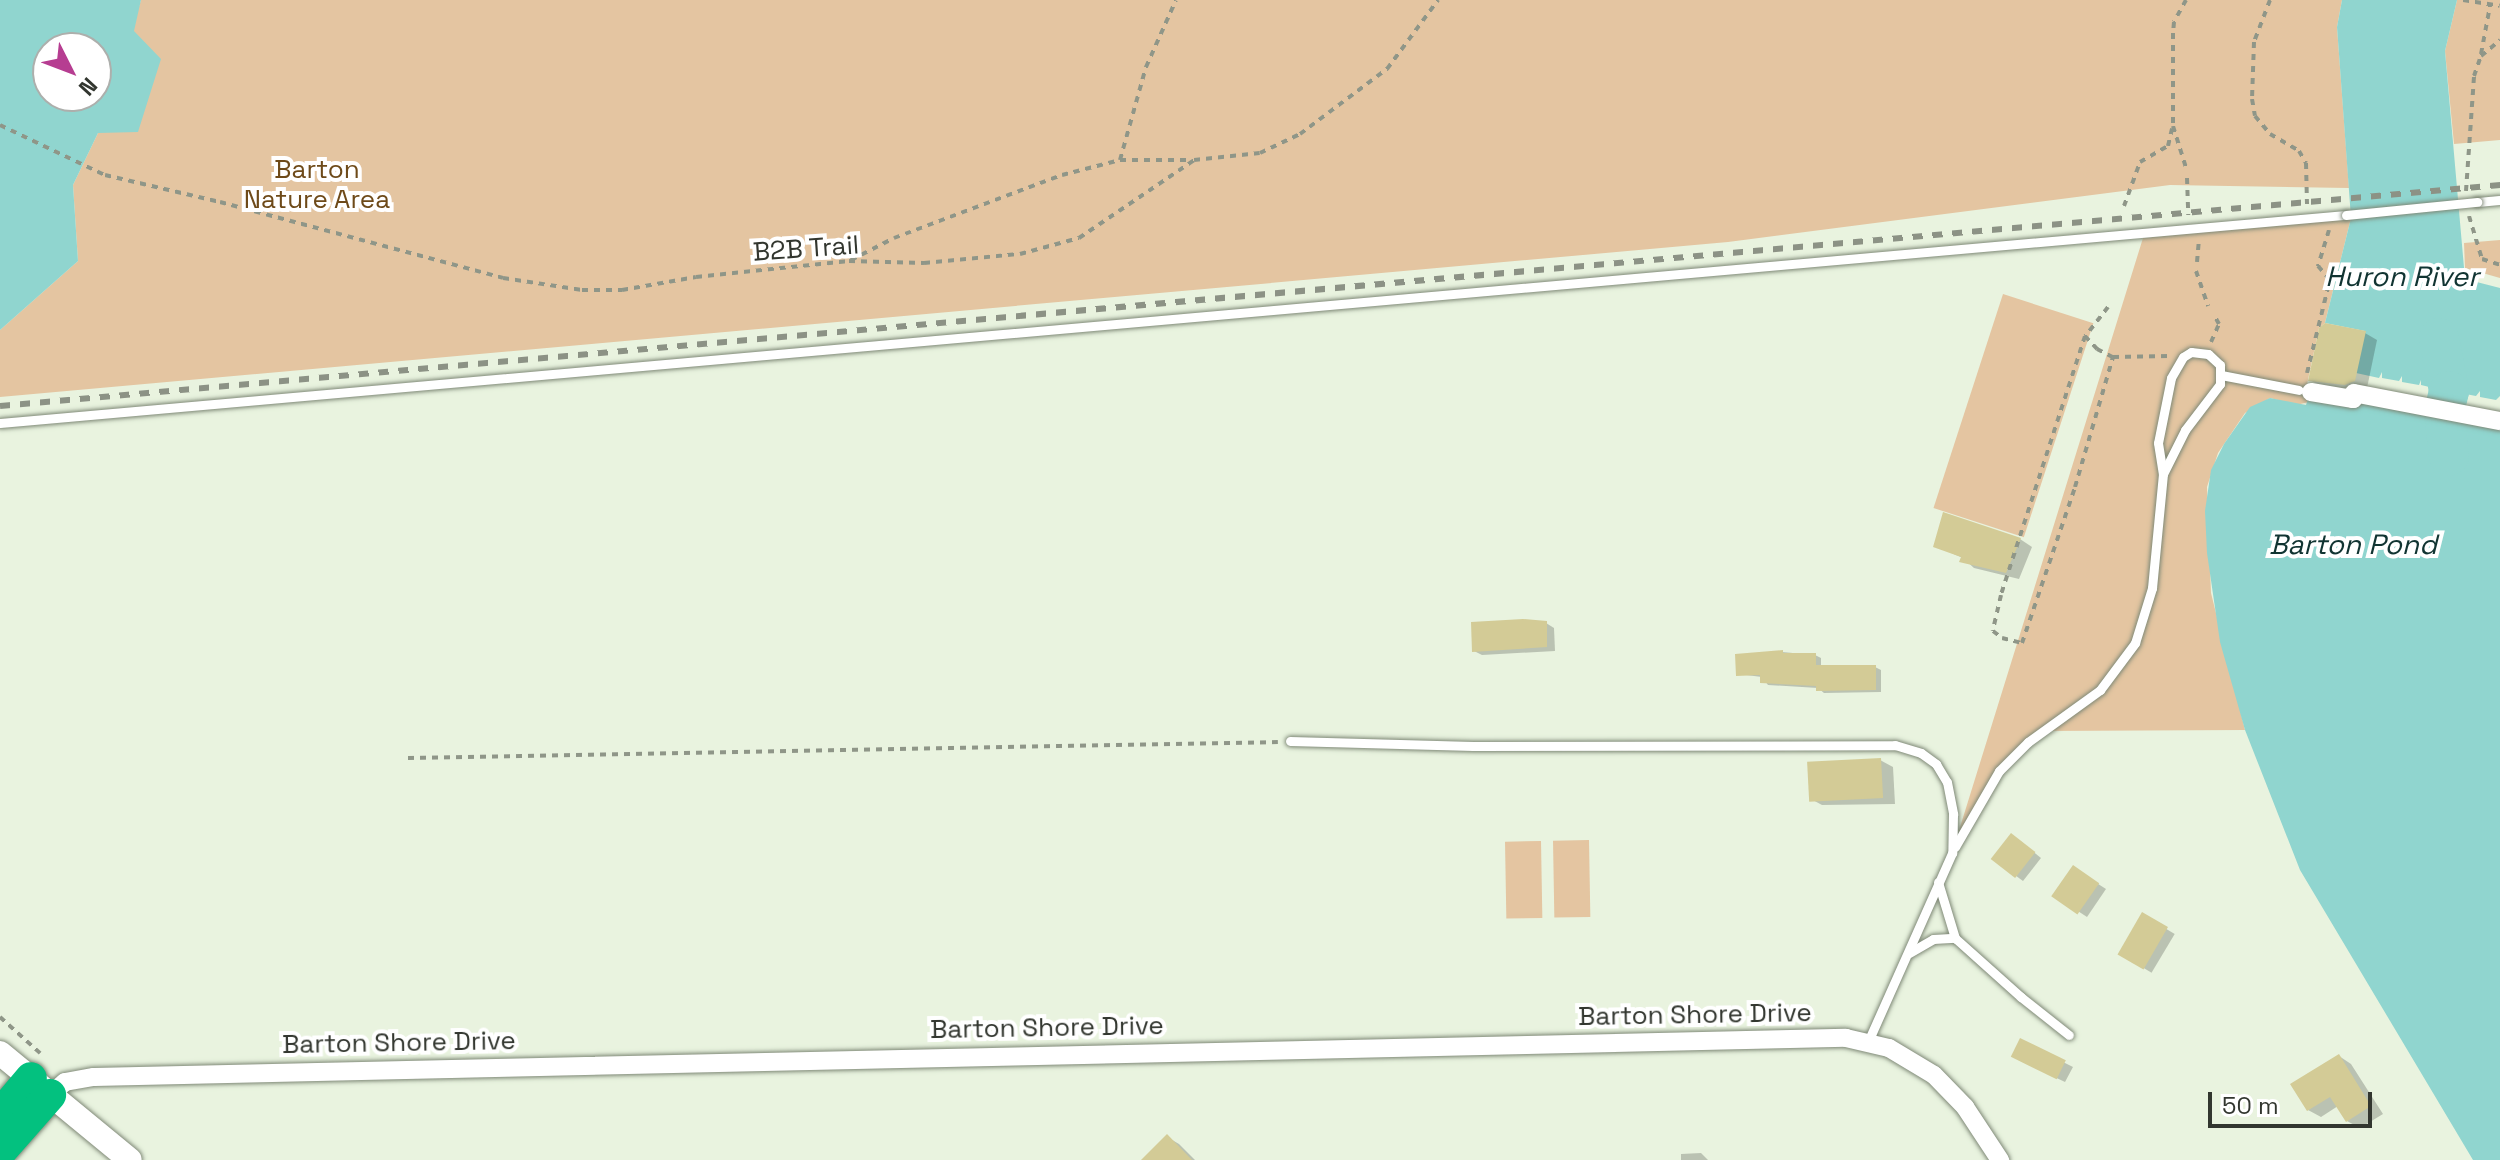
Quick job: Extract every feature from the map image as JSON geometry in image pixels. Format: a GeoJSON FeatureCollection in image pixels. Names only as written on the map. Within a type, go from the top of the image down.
{"type":"FeatureCollection","features":[{"type":"Feature","properties":{"kind":"highway"},"geometry":{"type":"LineString","coordinates":[[0,1115],[52,1084]]}},
{"type":"Feature","properties":{"kind":"highway"},"geometry":{"type":"LineString","coordinates":[[0,1152],[52,1084]]}},
{"type":"Feature","properties":{"kind":"street"},"geometry":{"type":"LineString","coordinates":[[2305,391],[2353,399],[2354,393],[2500,421]]}},
{"type":"Feature","properties":{"kind":"street","name":"Barton Shore Drive"},"geometry":{"type":"LineString","coordinates":[[52,1084],[320,1071],[1846,1038],[1868,1042],[1905,1057],[1934,1075],[1965,1107],[2000,1160]]}},
{"type":"Feature","properties":{"kind":"street"},"geometry":{"type":"LineString","coordinates":[[0,1053],[52,1084],[130,1160]]}},
{"type":"Feature","properties":{"kind":"lane"},"geometry":{"type":"LineString","coordinates":[[0,423],[2312,220],[2500,200]]}},
{"type":"Feature","properties":{"kind":"lane"},"geometry":{"type":"LineString","coordinates":[[1868,1042],[1952,853],[1999,771],[2028,742],[2100,690],[2135,643],[2152,588],[2163,474],[2158,443],[2171,378],[2183,357],[2191,352],[2205,353],[2220,365],[2217,391],[2185,430],[2163,474]]}},
{"type":"Feature","properties":{"kind":"lane"},"geometry":{"type":"LineString","coordinates":[[2221,375],[2305,391]]}},
{"type":"Feature","properties":{"kind":"lane"},"geometry":{"type":"LineString","coordinates":[[1290,741],[1473,746],[1900,745],[1929,758],[1947,782],[1953,814],[1952,853]]}},
{"type":"Feature","properties":{"kind":"lane"},"geometry":{"type":"LineString","coordinates":[[1938,882],[1955,938],[2069,1035]]}},
{"type":"Feature","properties":{"kind":"lane"},"geometry":{"type":"LineString","coordinates":[[1906,955],[1933,939],[1955,938]]}},
{"type":"Feature","properties":{"kind":"path"},"geometry":{"type":"LineString","coordinates":[[1120,160],[1146,67],[1176,0]]}},
{"type":"Feature","properties":{"kind":"path","name":"B2B Trail"},"geometry":{"type":"LineString","coordinates":[[0,125],[105,175],[220,202],[503,278],[582,290],[622,290],[696,277],[849,261],[924,263],[1020,254],[1079,238],[1194,160],[1260,153],[1300,134],[1387,69],[1438,0]]}},
{"type":"Feature","properties":{"kind":"path"},"geometry":{"type":"LineString","coordinates":[[2124,206],[2140,162],[2168,146],[2173,126],[2174,22],[2186,0]]}},
{"type":"Feature","properties":{"kind":"path"},"geometry":{"type":"LineString","coordinates":[[2270,0],[2254,42],[2255,116],[2270,134],[2299,151],[2306,163],[2307,204],[2312,220],[2316,229],[2331,231],[2318,266],[2330,280]]}},
{"type":"Feature","properties":{"kind":"path"},"geometry":{"type":"LineString","coordinates":[[2463,0],[2500,6]]}},
{"type":"Feature","properties":{"kind":"path"},"geometry":{"type":"LineString","coordinates":[[2472,201],[2464,177],[2474,76],[2490,6]]}},
{"type":"Feature","properties":{"kind":"path"},"geometry":{"type":"LineString","coordinates":[[2481,56],[2500,40]]}},
{"type":"Feature","properties":{"kind":"path"},"geometry":{"type":"LineString","coordinates":[[2173,126],[2187,171]]}},
{"type":"Feature","properties":{"kind":"path"},"geometry":{"type":"LineString","coordinates":[[849,261],[894,238],[1062,175],[1120,160],[1194,160]]}},
{"type":"Feature","properties":{"kind":"path"},"geometry":{"type":"LineString","coordinates":[[2468,212],[2482,259],[2500,265]]}},
{"type":"Feature","properties":{"kind":"path"},"geometry":{"type":"LineString","coordinates":[[2196,271],[2208,306]]}},
{"type":"Feature","properties":{"kind":"path"},"geometry":{"type":"LineString","coordinates":[[2308,370],[2332,271]]}},
{"type":"Feature","properties":{"kind":"path"},"geometry":{"type":"LineString","coordinates":[[2108,307],[2085,336],[2001,595],[1993,631],[2002,638],[2022,643],[2075,487],[2113,357]]}},
{"type":"Feature","properties":{"kind":"path"},"geometry":{"type":"LineString","coordinates":[[2205,353],[2219,324],[2214,315]]}},
{"type":"Feature","properties":{"kind":"path"},"geometry":{"type":"LineString","coordinates":[[2085,336],[2104,355],[2113,357],[2183,357]]}},
{"type":"Feature","properties":{"kind":"path"},"geometry":{"type":"LineString","coordinates":[[408,758],[1290,741]]}},
{"type":"Feature","properties":{"kind":"path"},"geometry":{"type":"LineString","coordinates":[[0,1017],[40,1054],[63,1070],[71,1070],[52,1084]]}},
{"type":"Feature","properties":{"kind":"green space","name":"Barton Nature Area"},"geometry":{"type":"Polygon","coordinates":[[[141,0],[2342,0],[2337,27],[2349,188],[2170,185],[1728,242],[0,397],[0,330],[78,261],[73,185],[105,112],[112,112],[112,90],[141,0]]]}},
{"type":"Feature","properties":{"kind":"green space"},"geometry":{"type":"Polygon","coordinates":[[[2457,0],[2500,0],[2500,140],[2454,144],[2445,51],[2457,0]]]}},
{"type":"Feature","properties":{"kind":"green space"},"geometry":{"type":"Polygon","coordinates":[[[2351,218],[2325,323],[2319,328],[2306,389],[2311,390],[2309,402],[2296,405],[2270,398],[2245,413],[2218,453],[2207,487],[2211,593],[2245,730],[2043,731],[2013,755],[1952,853],[2143,238],[2351,218]]]}},
{"type":"Feature","properties":{"kind":"green space"},"geometry":{"type":"Polygon","coordinates":[[[2500,240],[2500,278],[2465,268],[2464,243],[2500,240]]]}},
{"type":"Feature","properties":{"kind":"green space"},"geometry":{"type":"Polygon","coordinates":[[[2003,294],[2093,323],[2024,537],[1933,508],[2003,294]]]}},
{"type":"Feature","properties":{"kind":"green space"},"geometry":{"type":"Polygon","coordinates":[[[1589,840],[1590,917],[1554,918],[1553,841],[1589,840]]]}},
{"type":"Feature","properties":{"kind":"green space"},"geometry":{"type":"Polygon","coordinates":[[[1541,841],[1542,918],[1506,919],[1505,842],[1541,841]]]}},
{"type":"Feature","properties":{"kind":"water"},"geometry":{"type":"Polygon","coordinates":[[[0,0],[141,0],[134,31],[161,59],[138,132],[98,133],[73,185],[78,261],[0,330],[0,0]]]}},
{"type":"Feature","properties":{"kind":"water","name":"Huron River"},"geometry":{"type":"Polygon","coordinates":[[[2342,0],[2457,0],[2445,51],[2465,279],[2500,288],[2500,396],[2496,400],[2480,397],[2480,391],[2476,396],[2460,393],[2460,388],[2457,392],[2441,389],[2440,384],[2438,389],[2421,385],[2421,380],[2419,385],[2402,382],[2402,376],[2399,381],[2382,378],[2382,372],[2379,378],[2356,373],[2365,331],[2325,323],[2351,218],[2337,27],[2342,0]]]}},
{"type":"Feature","properties":{"kind":"water","name":"Barton Pond"},"geometry":{"type":"Polygon","coordinates":[[[2311,390],[2500,423],[2500,1160],[2473,1160],[2300,870],[2245,730],[2220,642],[2207,553],[2205,511],[2211,470],[2224,444],[2250,407],[2270,398],[2306,405],[2311,390]]]}},
{"type":"Feature","properties":{"kind":"building"},"geometry":{"type":"Polygon","coordinates":[[[2325,323],[2366,331],[2355,381],[2345,385],[2308,381],[2319,328],[2325,323]]]}},
{"type":"Feature","properties":{"kind":"building"},"geometry":{"type":"Polygon","coordinates":[[[1943,512],[2021,538],[2006,573],[1959,562],[1961,557],[1933,547],[1943,512]]]}},
{"type":"Feature","properties":{"kind":"building"},"geometry":{"type":"Polygon","coordinates":[[[1547,621],[1547,647],[1472,652],[1471,622],[1547,621]]]}},
{"type":"Feature","properties":{"kind":"building"},"geometry":{"type":"Polygon","coordinates":[[[1783,650],[1783,653],[1816,653],[1816,665],[1876,665],[1876,690],[1816,691],[1816,686],[1760,683],[1760,675],[1736,676],[1735,654],[1783,650]]]}},
{"type":"Feature","properties":{"kind":"building"},"geometry":{"type":"Polygon","coordinates":[[[1881,758],[1883,798],[1809,802],[1807,762],[1881,758]]]}},
{"type":"Feature","properties":{"kind":"building"},"geometry":{"type":"Polygon","coordinates":[[[2011,833],[2035,852],[2015,878],[1991,859],[2011,833]]]}},
{"type":"Feature","properties":{"kind":"building"},"geometry":{"type":"Polygon","coordinates":[[[2073,865],[2099,883],[2077,914],[2051,896],[2073,865]]]}},
{"type":"Feature","properties":{"kind":"building"},"geometry":{"type":"Polygon","coordinates":[[[2142,912],[2168,927],[2143,969],[2118,954],[2142,912]]]}},
{"type":"Feature","properties":{"kind":"building"},"geometry":{"type":"Polygon","coordinates":[[[2020,1038],[2066,1060],[2057,1079],[2011,1057],[2020,1038]]]}},
{"type":"Feature","properties":{"kind":"building"},"geometry":{"type":"Polygon","coordinates":[[[2339,1054],[2371,1106],[2346,1122],[2330,1097],[2307,1111],[2290,1084],[2339,1054]]]}},
{"type":"Feature","properties":{"kind":"building"},"geometry":{"type":"Polygon","coordinates":[[[1167,1134],[1192,1160],[1141,1160],[1167,1134]]]}},
{"type":"Feature","properties":{"kind":"waterway","name":"Huron River"},"geometry":{"type":"LineString","coordinates":[[2439,338],[2449,391],[2444,413],[2449,456]]}},
{"type":"Feature","properties":{"kind":"railway"},"geometry":{"type":"LineString","coordinates":[[0,406],[2500,185]]}}]}
